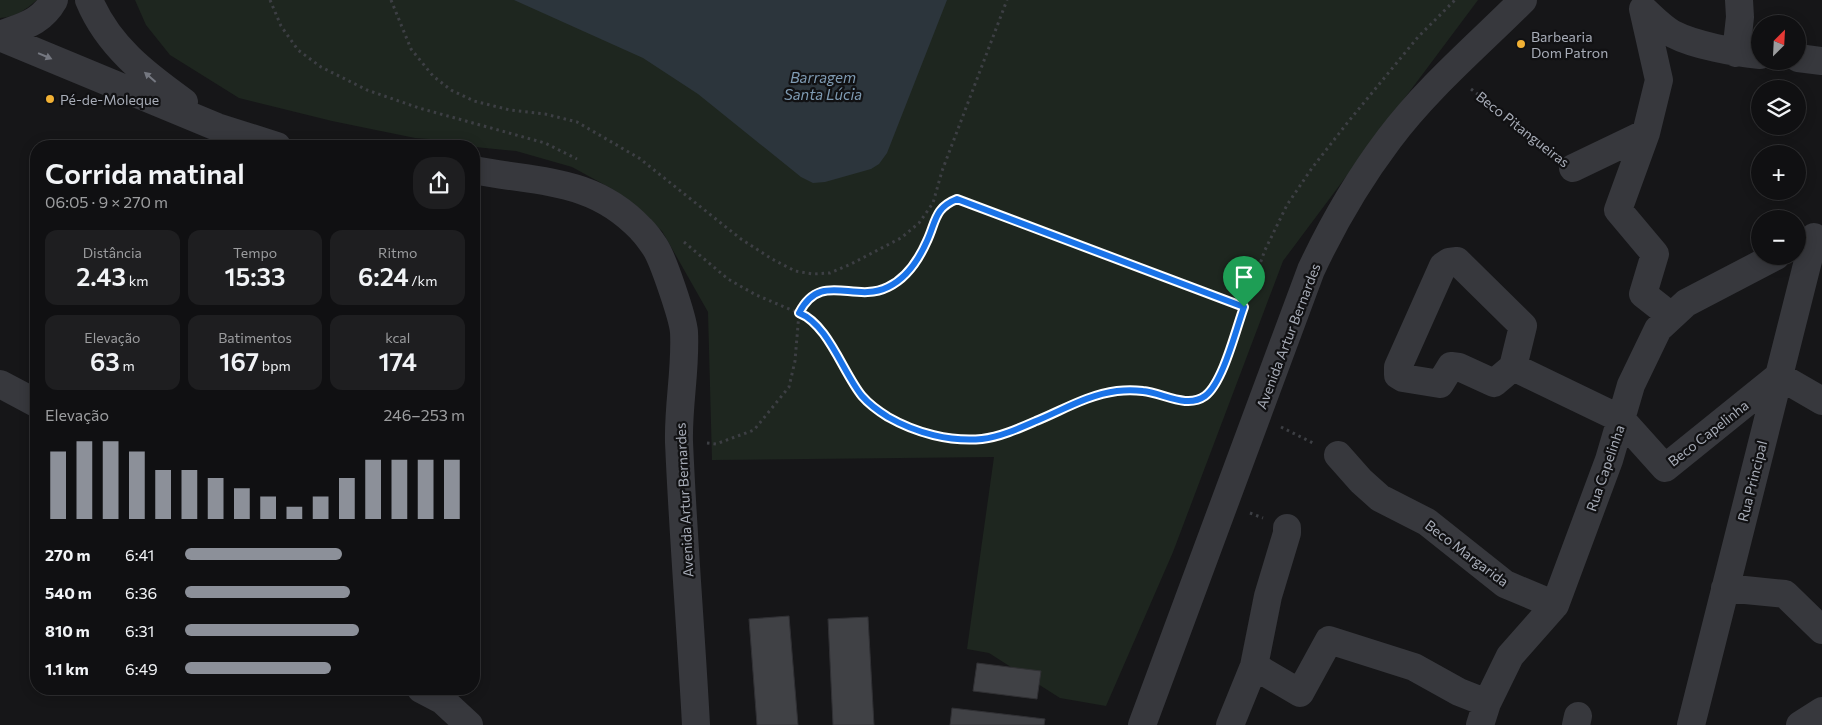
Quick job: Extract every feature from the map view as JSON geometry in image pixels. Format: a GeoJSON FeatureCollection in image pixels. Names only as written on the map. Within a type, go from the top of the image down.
{"type":"FeatureCollection","features":[{"type":"Feature","properties":{"kind":"street"},"geometry":{"type":"LineString","coordinates":[[0,36],[37,21],[49,9],[54,0]]}},
{"type":"Feature","properties":{"kind":"street"},"geometry":{"type":"LineString","coordinates":[[89,0],[96,17],[110,40],[152,79],[217,127]]}},
{"type":"Feature","properties":{"kind":"street","name":"Avenida Artur Bernardes"},"geometry":{"type":"LineString","coordinates":[[1142,725],[1311,270],[1329,231],[1389,138],[1416,106],[1524,0]]}},
{"type":"Feature","properties":{"kind":"street"},"geometry":{"type":"LineString","coordinates":[[1671,316],[1643,294],[1655,254],[1618,210],[1646,133],[1659,80],[1644,9],[1658,23],[1674,34],[1748,54],[1740,17],[1739,0]]}},
{"type":"Feature","properties":{"kind":"street"},"geometry":{"type":"LineString","coordinates":[[0,36],[217,127],[257,140]]}},
{"type":"Feature","properties":{"kind":"street"},"geometry":{"type":"LineString","coordinates":[[1806,59],[1822,61]]}},
{"type":"Feature","properties":{"kind":"street","name":"Beco Pitangueiras"},"geometry":{"type":"LineString","coordinates":[[1573,168],[1646,133]]}},
{"type":"Feature","properties":{"kind":"street","name":"Avenida Artur Bernardes"},"geometry":{"type":"LineString","coordinates":[[480,171],[537,178],[574,186],[600,198],[622,212],[640,228],[656,248],[670,282],[684,331],[679,440],[696,725]]}},
{"type":"Feature","properties":{"kind":"street","name":"Avenida Artur Bernardes"},"geometry":{"type":"LineString","coordinates":[[480,178],[500,175]]}},
{"type":"Feature","properties":{"kind":"street","name":"Rua Principal"},"geometry":{"type":"LineString","coordinates":[[1690,725],[1779,376],[1811,238]]}},
{"type":"Feature","properties":{"kind":"street"},"geometry":{"type":"LineString","coordinates":[[1457,261],[1523,326],[1513,366],[1494,383],[1459,367],[1451,366],[1440,384],[1398,376],[1398,367],[1443,266],[1449,262],[1457,261]]}},
{"type":"Feature","properties":{"kind":"street","name":"Rua Capelinha"},"geometry":{"type":"LineString","coordinates":[[1484,714],[1510,656],[1555,605],[1609,460],[1631,385],[1658,329],[1686,303],[1759,265]]}},
{"type":"Feature","properties":{"kind":"street"},"geometry":{"type":"LineString","coordinates":[[1513,366],[1621,419]]}},
{"type":"Feature","properties":{"kind":"street"},"geometry":{"type":"LineString","coordinates":[[1779,376],[1822,401]]}},
{"type":"Feature","properties":{"kind":"street","name":"Beco Capelinha"},"geometry":{"type":"LineString","coordinates":[[1621,419],[1665,468],[1779,376]]}},
{"type":"Feature","properties":{"kind":"street"},"geometry":{"type":"LineString","coordinates":[[0,384],[30,401]]}},
{"type":"Feature","properties":{"kind":"street","name":"Beco Margarida"},"geometry":{"type":"LineString","coordinates":[[1338,454],[1361,481],[1380,498],[1427,522],[1505,584],[1555,605]]}},
{"type":"Feature","properties":{"kind":"street"},"geometry":{"type":"LineString","coordinates":[[1230,725],[1254,666],[1268,596],[1287,533],[1286,528]]}},
{"type":"Feature","properties":{"kind":"street"},"geometry":{"type":"LineString","coordinates":[[1725,588],[1785,594],[1822,630]]}},
{"type":"Feature","properties":{"kind":"street"},"geometry":{"type":"LineString","coordinates":[[1254,666],[1300,692],[1329,640],[1414,667],[1459,692],[1484,714]]}},
{"type":"Feature","properties":{"kind":"street"},"geometry":{"type":"LineString","coordinates":[[432,695],[442,700],[468,725]]}},
{"type":"Feature","properties":{"kind":"street"},"geometry":{"type":"LineString","coordinates":[[1800,725],[1822,711]]}},
{"type":"Feature","properties":{"kind":"path"},"geometry":{"type":"LineString","coordinates":[[270,0],[281,26],[298,50],[321,67],[367,90],[428,110],[545,143],[582,162]]}},
{"type":"Feature","properties":{"kind":"path"},"geometry":{"type":"LineString","coordinates":[[391,0],[411,49],[433,76],[450,90],[474,101],[510,110],[545,114],[577,122],[639,158],[741,238],[772,259],[795,271],[813,274],[830,273],[851,264],[901,238],[920,223],[933,203],[942,171],[1008,0]]}},
{"type":"Feature","properties":{"kind":"path"},"geometry":{"type":"LineString","coordinates":[[677,236],[728,279],[756,295],[806,316],[817,327],[847,370],[862,396],[887,416],[916,430],[941,437],[983,439],[1036,421],[1094,395],[1119,390],[1144,391],[1188,402],[1197,401],[1207,395],[1215,384],[1265,250],[1282,214],[1312,168],[1418,38],[1455,0]]}},
{"type":"Feature","properties":{"kind":"path","name":"Beco Pitangueiras"},"geometry":{"type":"LineString","coordinates":[[1450,72],[1573,168]]}},
{"type":"Feature","properties":{"kind":"path"},"geometry":{"type":"LineString","coordinates":[[679,440],[716,444],[754,430],[789,387],[795,361],[799,313],[810,296],[822,290],[865,293],[887,288],[903,277],[917,261],[938,213],[946,203],[957,199],[1244,307]]}},
{"type":"Feature","properties":{"kind":"path"},"geometry":{"type":"LineString","coordinates":[[1258,416],[1338,454]]}},
{"type":"Feature","properties":{"kind":"path"},"geometry":{"type":"LineString","coordinates":[[1224,502],[1286,528]]}},
{"type":"Feature","properties":{"kind":"shaded area"},"geometry":{"type":"Polygon","coordinates":[[[0,0],[37,0],[20,12],[0,18],[0,0]]]}},
{"type":"Feature","properties":{"kind":"shaded area"},"geometry":{"type":"Polygon","coordinates":[[[135,0],[1478,0],[1283,261],[1173,552],[1106,706],[1060,698],[989,653],[967,649],[994,457],[712,460],[708,312],[662,231],[614,190],[572,167],[516,151],[480,147],[480,140],[415,138],[332,121],[239,98],[170,55],[146,25],[135,0]]]}},
{"type":"Feature","properties":{"kind":"water","name":"Barragem Santa Lúcia"},"geometry":{"type":"Polygon","coordinates":[[[514,0],[947,0],[887,153],[879,164],[871,169],[825,182],[813,183],[801,177],[698,94],[643,58],[514,0]]]}},
{"type":"Feature","properties":{"kind":"building"},"geometry":{"type":"Polygon","coordinates":[[[789,616],[798,725],[757,725],[749,619],[789,616]]]}},
{"type":"Feature","properties":{"kind":"building"},"geometry":{"type":"Polygon","coordinates":[[[868,617],[874,725],[833,725],[828,619],[868,617]]]}},
{"type":"Feature","properties":{"kind":"building"},"geometry":{"type":"Polygon","coordinates":[[[977,663],[1041,671],[1037,699],[973,691],[977,663]]]}},
{"type":"Feature","properties":{"kind":"building"},"geometry":{"type":"Polygon","coordinates":[[[952,708],[1045,719],[1044,725],[950,725],[952,708]]]}},
{"type":"Feature","properties":{"kind":"place","name":"Barbearia Dom Patron"},"geometry":{"type":"Point","coordinates":[1521,44]}},
{"type":"Feature","properties":{"kind":"place","name":"Pé-de-Moleque"},"geometry":{"type":"Point","coordinates":[50,99]}},
{"type":"Feature","properties":{"kind":"route"},"geometry":{"type":"LineString","coordinates":[[957,199],[1244,307],[1215,384],[1207,395],[1197,401],[1188,402],[1144,391],[1119,390],[1094,395],[1036,421],[983,439],[941,437],[916,430],[887,416],[862,396],[847,370],[817,327],[806,316],[799,313],[810,296],[822,290],[865,293],[887,288],[903,277],[917,261],[938,213],[946,203],[957,199]]}}]}
